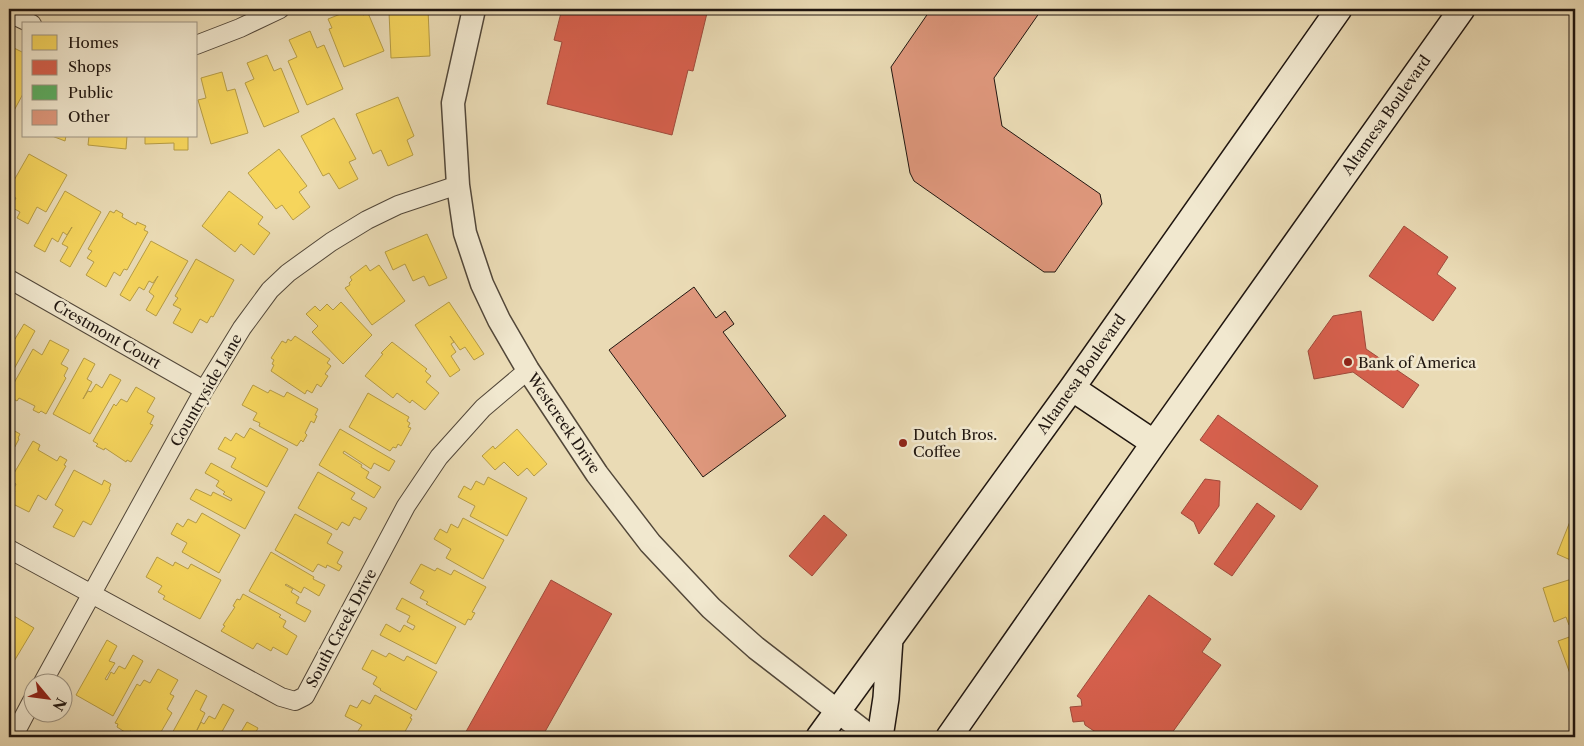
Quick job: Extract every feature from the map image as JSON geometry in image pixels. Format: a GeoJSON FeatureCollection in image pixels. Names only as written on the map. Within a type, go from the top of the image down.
{"type":"FeatureCollection","features":[{"type":"Feature","properties":{"kind":"main road","name":"Altamesa Boulevard"},"geometry":{"type":"LineString","coordinates":[[819,737],[1072,388],[1340,9]]}},
{"type":"Feature","properties":{"kind":"main road","name":"Altamesa Boulevard"},"geometry":{"type":"LineString","coordinates":[[950,737],[1154,443],[1462,9]]}},
{"type":"Feature","properties":{"kind":"main road"},"geometry":{"type":"LineString","coordinates":[[1072,388],[1154,443]]}},
{"type":"Feature","properties":{"kind":"main road"},"geometry":{"type":"LineString","coordinates":[[880,737],[886,698],[890,639]]}},
{"type":"Feature","properties":{"kind":"street"},"geometry":{"type":"LineString","coordinates":[[198,45],[280,9]]}},
{"type":"Feature","properties":{"kind":"street","name":"Westcreek Drive"},"geometry":{"type":"LineString","coordinates":[[474,9],[453,103],[458,184],[466,233],[482,284],[498,320],[528,370],[597,474],[650,543],[725,620],[756,648],[871,737]]}},
{"type":"Feature","properties":{"kind":"street"},"geometry":{"type":"LineString","coordinates":[[9,12],[28,22]]}},
{"type":"Feature","properties":{"kind":"street","name":"Countryside Lane"},"geometry":{"type":"LineString","coordinates":[[47,674],[204,390],[242,328],[270,290],[288,273],[331,242],[367,220],[398,205],[458,184]]}},
{"type":"Feature","properties":{"kind":"street","name":"Crestmont Court"},"geometry":{"type":"LineString","coordinates":[[9,279],[204,390]]}},
{"type":"Feature","properties":{"kind":"street","name":"South Creek Drive"},"geometry":{"type":"LineString","coordinates":[[9,549],[281,697],[295,701],[305,696],[406,506],[439,457],[483,408],[528,370]]}},
{"type":"Feature","properties":{"kind":"street"},"geometry":{"type":"LineString","coordinates":[[13,737],[22,720]]}},
{"type":"Feature","properties":{"kind":"building: Homes"},"geometry":{"type":"Polygon","coordinates":[[[147,9],[171,9],[171,11],[148,13],[147,9]]]}},
{"type":"Feature","properties":{"kind":"building: Homes"},"geometry":{"type":"Polygon","coordinates":[[[353,9],[361,9],[363,15],[368,13],[384,51],[344,67],[329,29],[332,28],[328,19],[353,9]]]}},
{"type":"Feature","properties":{"kind":"building: Homes"},"geometry":{"type":"Polygon","coordinates":[[[398,9],[428,9],[430,56],[391,58],[389,12],[398,11],[398,9]]]}},
{"type":"Feature","properties":{"kind":"building: Homes"},"geometry":{"type":"Polygon","coordinates":[[[310,31],[317,48],[324,45],[343,89],[307,105],[288,61],[297,57],[289,40],[310,31]]]}},
{"type":"Feature","properties":{"kind":"building: Homes"},"geometry":{"type":"Polygon","coordinates":[[[14,48],[22,52],[22,96],[10,118],[9,57],[14,48]]]}},
{"type":"Feature","properties":{"kind":"building: Homes"},"geometry":{"type":"Polygon","coordinates":[[[267,55],[274,71],[281,68],[299,112],[264,127],[245,83],[254,79],[247,63],[267,55]]]}},
{"type":"Feature","properties":{"kind":"building: Homes"},"geometry":{"type":"Polygon","coordinates":[[[222,72],[227,91],[235,89],[248,133],[211,144],[198,100],[206,98],[201,78],[222,72]]]}},
{"type":"Feature","properties":{"kind":"building: Homes"},"geometry":{"type":"Polygon","coordinates":[[[398,97],[414,136],[407,140],[413,155],[388,166],[381,150],[373,154],[356,114],[398,97]]]}},
{"type":"Feature","properties":{"kind":"building: Homes"},"geometry":{"type":"Polygon","coordinates":[[[334,118],[356,159],[349,162],[358,179],[339,189],[329,173],[323,176],[301,136],[334,118]]]}},
{"type":"Feature","properties":{"kind":"building: Homes"},"geometry":{"type":"Polygon","coordinates":[[[89,138],[127,138],[126,149],[88,145],[89,138]]]}},
{"type":"Feature","properties":{"kind":"building: Homes"},"geometry":{"type":"Polygon","coordinates":[[[145,138],[188,138],[188,150],[174,150],[174,143],[145,144],[145,138]]]}},
{"type":"Feature","properties":{"kind":"building: Homes"},"geometry":{"type":"Polygon","coordinates":[[[279,149],[307,186],[299,192],[310,207],[293,220],[282,205],[276,209],[248,173],[279,149]]]}},
{"type":"Feature","properties":{"kind":"building: Homes"},"geometry":{"type":"Polygon","coordinates":[[[29,154],[67,175],[46,212],[37,207],[28,224],[17,218],[20,212],[11,207],[16,198],[9,194],[9,189],[29,154]]]}},
{"type":"Feature","properties":{"kind":"building: Homes"},"geometry":{"type":"Polygon","coordinates":[[[65,191],[101,212],[70,267],[60,261],[68,247],[62,244],[72,227],[67,235],[63,232],[58,242],[52,238],[45,252],[34,246],[65,191]]]}},
{"type":"Feature","properties":{"kind":"building: Homes"},"geometry":{"type":"Polygon","coordinates":[[[229,191],[263,217],[258,224],[270,233],[254,255],[241,244],[235,252],[202,226],[229,191]]]}},
{"type":"Feature","properties":{"kind":"building: Homes"},"geometry":{"type":"Polygon","coordinates":[[[116,210],[123,214],[122,217],[136,225],[137,222],[146,226],[144,230],[148,232],[127,270],[124,269],[120,276],[114,272],[106,287],[86,275],[94,262],[87,258],[92,251],[88,249],[110,211],[114,213],[116,210]]]}},
{"type":"Feature","properties":{"kind":"building: Homes"},"geometry":{"type":"Polygon","coordinates":[[[427,234],[447,278],[429,286],[424,276],[413,281],[405,264],[393,270],[385,252],[427,234]]]}},
{"type":"Feature","properties":{"kind":"building: Homes"},"geometry":{"type":"Polygon","coordinates":[[[151,241],[188,261],[156,316],[146,310],[154,296],[149,292],[158,276],[153,283],[149,281],[144,290],[139,287],[130,301],[120,295],[151,241]]]}},
{"type":"Feature","properties":{"kind":"building: Homes"},"geometry":{"type":"Polygon","coordinates":[[[196,259],[234,280],[213,317],[211,316],[207,323],[200,319],[192,333],[173,323],[181,309],[173,305],[178,298],[175,296],[196,259]]]}},
{"type":"Feature","properties":{"kind":"building: Homes"},"geometry":{"type":"Polygon","coordinates":[[[366,265],[370,271],[379,265],[405,301],[372,325],[345,288],[350,285],[349,283],[352,280],[350,277],[366,265]]]}},
{"type":"Feature","properties":{"kind":"building: Homes"},"geometry":{"type":"Polygon","coordinates":[[[341,302],[372,335],[343,364],[312,332],[318,326],[306,314],[315,306],[320,311],[327,304],[333,310],[341,302]]]}},
{"type":"Feature","properties":{"kind":"building: Homes"},"geometry":{"type":"Polygon","coordinates":[[[449,302],[484,354],[474,360],[465,347],[460,350],[450,336],[454,342],[451,344],[456,352],[451,356],[460,370],[450,377],[415,325],[449,302]]]}},
{"type":"Feature","properties":{"kind":"building: Homes"},"geometry":{"type":"Polygon","coordinates":[[[24,324],[35,331],[9,378],[9,339],[10,336],[15,339],[24,324]]]}},
{"type":"Feature","properties":{"kind":"building: Homes"},"geometry":{"type":"Polygon","coordinates":[[[295,336],[330,359],[327,363],[331,366],[325,374],[328,376],[321,387],[317,384],[312,393],[307,390],[305,394],[271,371],[274,360],[271,358],[282,341],[286,343],[288,339],[291,341],[295,336]]]}},
{"type":"Feature","properties":{"kind":"building: Homes"},"geometry":{"type":"Polygon","coordinates":[[[50,340],[69,350],[61,364],[68,368],[64,376],[66,378],[46,414],[33,410],[35,406],[19,398],[17,401],[12,398],[13,395],[9,392],[33,349],[42,355],[50,340]]]}},
{"type":"Feature","properties":{"kind":"building: Homes"},"geometry":{"type":"Polygon","coordinates":[[[392,342],[427,369],[425,371],[431,376],[426,382],[439,393],[425,410],[412,400],[410,403],[397,393],[393,398],[365,376],[383,354],[381,353],[392,342]]]}},
{"type":"Feature","properties":{"kind":"building: Homes"},"geometry":{"type":"Polygon","coordinates":[[[84,358],[95,364],[87,379],[92,382],[83,399],[96,384],[102,388],[110,374],[121,380],[90,434],[53,414],[84,358]]]}},
{"type":"Feature","properties":{"kind":"building: Homes"},"geometry":{"type":"Polygon","coordinates":[[[253,385],[268,393],[270,390],[284,397],[287,392],[318,409],[314,423],[311,421],[303,442],[301,440],[297,446],[259,426],[260,423],[253,420],[257,413],[242,405],[253,385]]]}},
{"type":"Feature","properties":{"kind":"building: Homes"},"geometry":{"type":"Polygon","coordinates":[[[136,387],[155,398],[147,412],[154,416],[150,424],[153,425],[131,462],[127,460],[126,462],[105,448],[104,450],[96,446],[98,444],[93,441],[114,404],[116,406],[121,399],[127,402],[136,387]]]}},
{"type":"Feature","properties":{"kind":"building: Homes"},"geometry":{"type":"Polygon","coordinates":[[[368,393],[409,417],[407,421],[410,423],[408,427],[411,428],[401,446],[398,444],[396,448],[393,447],[390,451],[349,427],[368,393]]]}},
{"type":"Feature","properties":{"kind":"building: Homes"},"geometry":{"type":"Polygon","coordinates":[[[250,428],[288,449],[267,487],[231,467],[236,458],[218,449],[225,437],[231,441],[236,433],[244,438],[250,428]]]}},
{"type":"Feature","properties":{"kind":"building: Homes"},"geometry":{"type":"Polygon","coordinates":[[[340,429],[395,461],[389,471],[374,463],[371,469],[344,451],[343,453],[362,465],[361,467],[369,472],[366,478],[381,487],[374,498],[319,465],[340,429]]]}},
{"type":"Feature","properties":{"kind":"building: Homes"},"geometry":{"type":"Polygon","coordinates":[[[517,429],[547,464],[534,476],[527,468],[518,476],[504,462],[495,470],[482,456],[493,446],[495,449],[517,429]]]}},
{"type":"Feature","properties":{"kind":"building: Homes"},"geometry":{"type":"Polygon","coordinates":[[[13,430],[20,434],[9,458],[9,433],[13,430]]]}},
{"type":"Feature","properties":{"kind":"building: Homes"},"geometry":{"type":"Polygon","coordinates":[[[33,441],[40,445],[38,450],[57,461],[60,456],[67,460],[64,465],[66,466],[46,500],[38,495],[29,512],[9,502],[9,496],[11,497],[15,491],[13,490],[16,484],[10,480],[33,441]]]}},
{"type":"Feature","properties":{"kind":"building: Homes"},"geometry":{"type":"Polygon","coordinates":[[[211,463],[265,492],[245,529],[190,499],[196,489],[211,496],[213,492],[231,501],[232,499],[223,494],[225,492],[216,486],[219,481],[205,473],[211,463]]]}},
{"type":"Feature","properties":{"kind":"building: Homes"},"geometry":{"type":"Polygon","coordinates":[[[74,470],[102,485],[104,480],[111,484],[110,490],[91,525],[83,521],[74,537],[53,527],[63,510],[55,505],[74,470]]]}},
{"type":"Feature","properties":{"kind":"building: Homes"},"geometry":{"type":"Polygon","coordinates":[[[318,472],[355,493],[351,499],[367,508],[360,520],[354,517],[349,526],[342,522],[337,530],[298,508],[318,472]]]}},
{"type":"Feature","properties":{"kind":"building: Homes"},"geometry":{"type":"Polygon","coordinates":[[[488,477],[527,498],[507,536],[470,516],[475,506],[458,497],[464,486],[471,490],[476,481],[484,485],[488,477]]]}},
{"type":"Feature","properties":{"kind":"building: Homes"},"geometry":{"type":"Polygon","coordinates":[[[1575,509],[1575,562],[1557,554],[1575,509]]]}},
{"type":"Feature","properties":{"kind":"building: Homes"},"geometry":{"type":"Polygon","coordinates":[[[202,513],[240,535],[219,573],[182,552],[187,543],[171,534],[177,523],[183,527],[188,519],[196,523],[202,513]]]}},
{"type":"Feature","properties":{"kind":"building: Homes"},"geometry":{"type":"Polygon","coordinates":[[[295,514],[332,534],[327,543],[343,552],[337,563],[342,566],[339,571],[327,565],[326,568],[318,564],[313,572],[275,550],[295,514]]]}},
{"type":"Feature","properties":{"kind":"building: Homes"},"geometry":{"type":"Polygon","coordinates":[[[463,518],[504,540],[483,579],[446,558],[451,549],[434,539],[440,529],[447,533],[451,524],[458,528],[463,518]]]}},
{"type":"Feature","properties":{"kind":"building: Homes"},"geometry":{"type":"Polygon","coordinates":[[[271,552],[325,585],[319,596],[304,587],[301,593],[286,584],[285,585],[293,589],[291,592],[299,597],[296,603],[311,611],[305,622],[249,591],[271,552]]]}},
{"type":"Feature","properties":{"kind":"building: Homes"},"geometry":{"type":"Polygon","coordinates":[[[157,557],[173,566],[175,562],[188,569],[191,564],[221,580],[200,619],[163,599],[165,596],[158,592],[162,586],[146,577],[157,557]]]}},
{"type":"Feature","properties":{"kind":"building: Homes"},"geometry":{"type":"Polygon","coordinates":[[[421,564],[435,571],[437,568],[451,575],[454,570],[486,587],[472,612],[475,613],[471,620],[468,619],[465,625],[426,604],[428,602],[420,598],[424,591],[410,583],[421,564]]]}},
{"type":"Feature","properties":{"kind":"building: Homes"},"geometry":{"type":"Polygon","coordinates":[[[1575,578],[1575,623],[1569,625],[1566,617],[1554,622],[1543,588],[1575,578]]]}},
{"type":"Feature","properties":{"kind":"building: Homes"},"geometry":{"type":"Polygon","coordinates":[[[243,594],[281,615],[279,617],[286,621],[283,627],[297,636],[287,655],[273,647],[271,651],[257,643],[253,649],[221,631],[235,607],[233,606],[237,599],[240,600],[243,594]]]}},
{"type":"Feature","properties":{"kind":"building: Homes"},"geometry":{"type":"Polygon","coordinates":[[[402,598],[456,627],[436,664],[380,635],[386,624],[400,632],[404,625],[413,630],[415,626],[407,622],[410,616],[396,609],[402,598]]]}},
{"type":"Feature","properties":{"kind":"building: Homes"},"geometry":{"type":"Polygon","coordinates":[[[9,613],[34,628],[13,663],[9,660],[9,613]]]}},
{"type":"Feature","properties":{"kind":"building: Homes"},"geometry":{"type":"Polygon","coordinates":[[[1575,635],[1575,678],[1572,679],[1558,641],[1575,635]]]}},
{"type":"Feature","properties":{"kind":"building: Homes"},"geometry":{"type":"Polygon","coordinates":[[[107,640],[117,646],[109,661],[115,663],[105,679],[107,680],[111,672],[114,674],[119,666],[125,669],[133,655],[143,661],[113,716],[76,695],[107,640]]]}},
{"type":"Feature","properties":{"kind":"building: Homes"},"geometry":{"type":"Polygon","coordinates":[[[372,650],[386,657],[389,653],[404,661],[407,656],[437,672],[416,710],[380,690],[373,684],[377,677],[362,669],[372,650]]]}},
{"type":"Feature","properties":{"kind":"building: Homes"},"geometry":{"type":"Polygon","coordinates":[[[158,669],[178,680],[170,694],[174,696],[167,709],[172,713],[158,737],[141,737],[130,731],[128,734],[117,727],[118,724],[115,723],[137,684],[140,686],[144,680],[150,683],[158,669]]]}},
{"type":"Feature","properties":{"kind":"building: Homes"},"geometry":{"type":"Polygon","coordinates":[[[196,690],[207,696],[200,710],[205,713],[197,730],[201,722],[204,724],[209,716],[215,719],[223,704],[234,710],[219,737],[170,737],[196,690]]]}},
{"type":"Feature","properties":{"kind":"building: Homes"},"geometry":{"type":"Polygon","coordinates":[[[375,695],[412,715],[410,718],[412,719],[402,737],[362,737],[356,734],[362,725],[345,716],[350,705],[357,708],[362,700],[370,704],[375,695]]]}},
{"type":"Feature","properties":{"kind":"building: Homes"},"geometry":{"type":"Polygon","coordinates":[[[247,722],[258,728],[255,734],[261,737],[238,737],[247,722]]]}},
{"type":"Feature","properties":{"kind":"building: Homes"},"geometry":{"type":"Polygon","coordinates":[[[73,733],[74,737],[62,737],[73,733]]]}},
{"type":"Feature","properties":{"kind":"building: Shops"},"geometry":{"type":"Polygon","coordinates":[[[562,9],[708,9],[693,71],[688,70],[672,135],[547,104],[562,42],[554,40],[562,9]]]}},
{"type":"Feature","properties":{"kind":"building: Shops"},"geometry":{"type":"Polygon","coordinates":[[[1569,9],[1575,9],[1575,25],[1569,9]]]}},
{"type":"Feature","properties":{"kind":"building: Shops"},"geometry":{"type":"Polygon","coordinates":[[[1404,226],[1448,257],[1437,274],[1456,288],[1433,321],[1369,276],[1404,226]]]}},
{"type":"Feature","properties":{"kind":"building: Shops","name":"Bank of America"},"geometry":{"type":"Polygon","coordinates":[[[1361,311],[1366,349],[1419,385],[1403,408],[1353,372],[1314,379],[1308,351],[1333,316],[1361,311]]]}},
{"type":"Feature","properties":{"kind":"building: Shops"},"geometry":{"type":"Polygon","coordinates":[[[1218,415],[1318,486],[1301,510],[1200,440],[1218,415]]]}},
{"type":"Feature","properties":{"kind":"building: Shops"},"geometry":{"type":"Polygon","coordinates":[[[1205,479],[1220,481],[1219,506],[1199,534],[1194,522],[1181,513],[1205,479]]]}},
{"type":"Feature","properties":{"kind":"building: Shops"},"geometry":{"type":"Polygon","coordinates":[[[1257,503],[1275,516],[1232,576],[1214,564],[1257,503]]]}},
{"type":"Feature","properties":{"kind":"building: Shops"},"geometry":{"type":"Polygon","coordinates":[[[824,515],[847,535],[812,576],[789,556],[824,515]]]}},
{"type":"Feature","properties":{"kind":"building: Shops"},"geometry":{"type":"Polygon","coordinates":[[[551,580],[612,614],[542,737],[463,737],[551,580]]]}},
{"type":"Feature","properties":{"kind":"building: Shops"},"geometry":{"type":"Polygon","coordinates":[[[1149,595],[1211,639],[1202,652],[1221,665],[1169,737],[1103,737],[1085,725],[1084,721],[1073,722],[1070,707],[1082,706],[1081,699],[1077,696],[1149,595]]]}},
{"type":"Feature","properties":{"kind":"building: Public"},"geometry":{"type":"Polygon","coordinates":[[[639,732],[646,737],[635,737],[639,732]]]}},
{"type":"Feature","properties":{"kind":"building: Other"},"geometry":{"type":"Polygon","coordinates":[[[931,9],[1042,9],[994,78],[1002,126],[1100,194],[1102,204],[1055,272],[1044,272],[914,181],[910,173],[891,67],[931,9]]]}},
{"type":"Feature","properties":{"kind":"building: Other"},"geometry":{"type":"Polygon","coordinates":[[[694,287],[716,318],[725,311],[734,324],[723,332],[786,416],[703,477],[609,350],[694,287]]]}},
{"type":"Feature","properties":{"kind":"place","name":"Bank of America"},"geometry":{"type":"Point","coordinates":[1348,362]}},
{"type":"Feature","properties":{"kind":"place","name":"Dutch Bros. Coffee"},"geometry":{"type":"Point","coordinates":[903,443]}}]}
